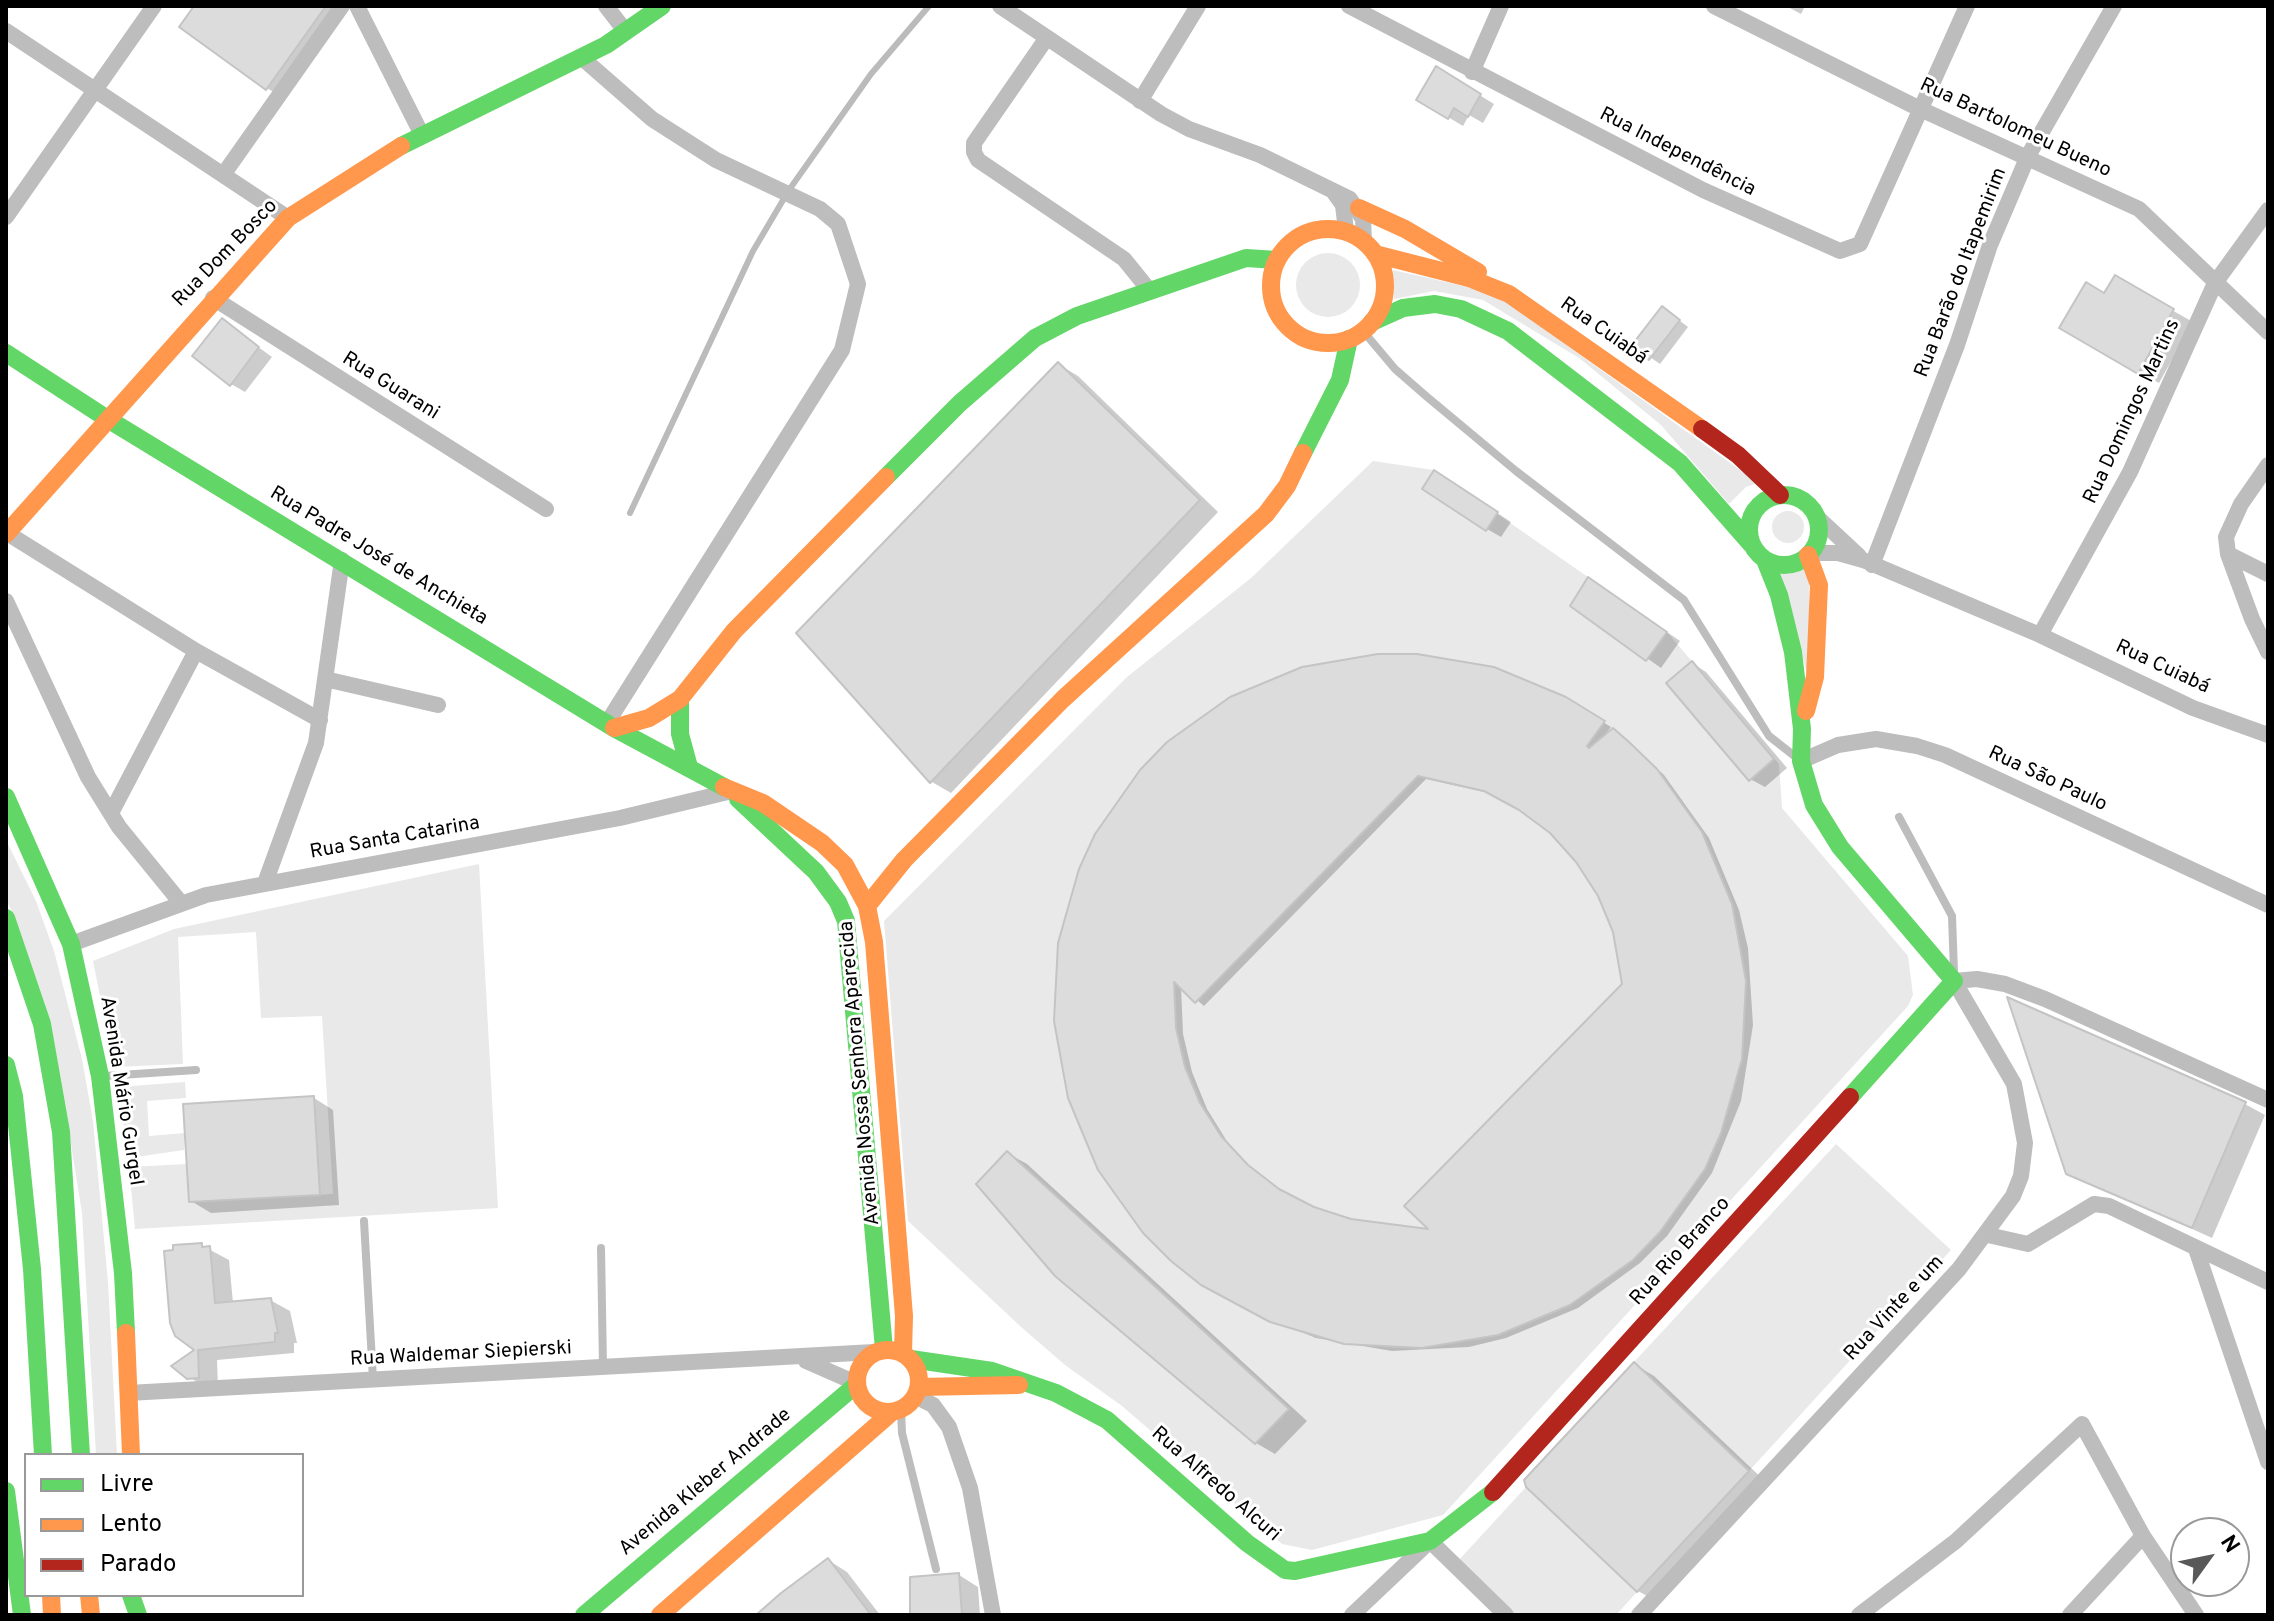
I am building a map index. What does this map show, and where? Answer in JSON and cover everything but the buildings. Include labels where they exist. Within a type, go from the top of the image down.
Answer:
[{"type":"street","points":[[6,217],[154,6]]},
{"type":"street","points":[[223,175],[342,6]]},
{"type":"street","points":[[357,6],[421,133]]},
{"type":"street","points":[[606,6],[626,32]]},
{"type":"street","name":"Rua Dom Bosco","points":[[7,534],[106,418],[288,218],[421,133],[581,57],[626,32],[662,6]]},
{"type":"street","points":[[1000,6],[1140,101],[1189,129],[1260,155],[1332,189],[1359,208],[1405,229],[1509,294]]},
{"type":"street","points":[[1140,101],[1198,6]]},
{"type":"street","name":"Rua Independência","points":[[1349,6],[1703,190],[1840,251],[1860,244],[1918,108],[1967,6]]},
{"type":"street","points":[[1472,72],[1501,6]]},
{"type":"street","name":"Rua Bartolomeu Bueno","points":[[1714,6],[1918,108],[2139,209],[2268,332]]},
{"type":"street","name":"Rua Barão do Itapemirim","points":[[1868,562],[1957,345],[1990,245],[2028,156],[2114,6]]},
{"type":"street","points":[[6,31],[288,218]]},
{"type":"street","points":[[1046,39],[974,143],[974,152],[978,160],[1124,259],[1149,290]]},
{"type":"street","points":[[581,57],[652,119],[716,160],[820,209],[838,224],[858,284],[842,350],[610,726]]},
{"type":"street","points":[[1332,189],[1343,205],[1346,231]]},
{"type":"street","points":[[867,906],[904,860],[1063,699],[1266,514],[1287,486],[1362,331],[1381,307],[1385,289],[1383,271],[1370,248],[1359,208]]},
{"type":"street","name":"Rua Domingos Martins","points":[[2040,635],[2130,472],[2215,283],[2268,210]]},
{"type":"street","points":[[1370,248],[1346,231],[1314,230],[1292,241],[1277,260],[1271,294],[1286,324],[1315,342],[1362,331],[1403,308],[1435,304],[1461,309],[1508,331],[1680,463],[1765,560],[1779,595],[1793,652],[1805,780],[1825,827],[1954,981],[1977,979],[2005,984],[2045,999],[2268,1100]]},
{"type":"street","name":"Rua Cuiabá","points":[[1370,248],[1469,278],[1509,294],[1687,417],[1738,455],[1780,495]]},
{"type":"street","points":[[610,726],[649,718],[680,699],[734,631],[996,369],[1035,338],[1077,316],[1246,258],[1277,260]]},
{"type":"street","name":"Rua Guarani","points":[[213,298],[546,509]]},
{"type":"street","name":"Rua Padre José de Anchieta","points":[[6,353],[106,418],[610,726],[732,791]]},
{"type":"street","points":[[2268,465],[2241,504],[2226,537],[2228,554],[2268,652]]},
{"type":"street","points":[[1751,544],[1749,522],[1753,512],[1769,498],[1780,495],[1801,499],[1816,516],[1819,531],[1809,554],[1788,565],[1765,560]]},
{"type":"street","name":"Rua Cuiabá","points":[[1816,516],[1868,562]]},
{"type":"street","points":[[7,534],[196,651],[320,720]]},
{"type":"street","name":"Rua Cuiabá","points":[[1809,554],[1838,553],[1868,562],[2040,635],[2193,708],[2268,735]]},
{"type":"street","points":[[1802,729],[1815,677],[1819,585],[1809,554]]},
{"type":"street","points":[[2228,554],[2268,574]]},
{"type":"street","points":[[265,883],[310,765],[320,720],[342,560]]},
{"type":"street","points":[[6,601],[88,777],[144,861],[181,903]]},
{"type":"street","points":[[111,813],[196,651]]},
{"type":"street","points":[[325,679],[438,705]]},
{"type":"street","points":[[680,699],[680,734],[689,767]]},
{"type":"street","name":"Rua São Paulo","points":[[1801,761],[1838,745],[1876,739],[1917,746],[1945,755],[2268,905]]},
{"type":"street","name":"Avenida Nossa Senhora Aparecida","points":[[732,791],[763,803],[822,843],[845,865],[867,906],[882,1037],[907,1356]]},
{"type":"street","name":"Avenida Nossa Senhora Aparecida","points":[[732,791],[816,872],[838,902],[846,921],[879,1350]]},
{"type":"street","name":"Rua Santa Catarina","points":[[71,944],[181,903],[265,883],[562,829],[732,791]]},
{"type":"street","name":"Avenida Mário Gurgel","points":[[6,797],[71,944],[100,1076],[123,1273],[131,1453]]},
{"type":"street","points":[[6,918],[42,1024],[61,1132],[81,1453]]},
{"type":"street","name":"Rua Vinte e um","points":[[1639,1615],[1988,1235],[2009,1203],[2021,1176],[2024,1130],[2014,1084],[1954,981]]},
{"type":"street","name":"Rua Rio Branco","points":[[1430,1541],[1484,1502],[1954,981]]},
{"type":"street","points":[[6,1065],[14,1096],[32,1269],[43,1453]]},
{"type":"street","points":[[1988,1235],[2028,1244],[2094,1204],[2109,1206],[2268,1282]]},
{"type":"street","points":[[2196,1249],[2268,1462]]},
{"type":"street","points":[[660,1615],[896,1411],[917,1392],[917,1368],[907,1356],[879,1350],[861,1364],[856,1384],[859,1394],[873,1408],[896,1411]]},
{"type":"street","name":"Rua Waldemar Siepierski","points":[[128,1393],[797,1358],[879,1350]]},
{"type":"street","name":"Rua Alfredo Alcuri","points":[[907,1356],[969,1365],[1029,1384],[1056,1393],[1107,1420],[1257,1552],[1285,1570],[1295,1571],[1430,1541]]},
{"type":"street","name":"Rua Waldemar Siepierski","points":[[797,1358],[856,1384]]},
{"type":"street","name":"Avenida Kleber Andrade","points":[[584,1615],[856,1384]]},
{"type":"street","name":"Rua Alfredo Alcuri","points":[[917,1392],[1029,1384]]},
{"type":"street","points":[[917,1392],[933,1405],[949,1427],[970,1488],[993,1615]]},
{"type":"street","points":[[1859,1615],[1956,1541],[2018,1480],[2082,1424],[2143,1536],[2196,1615]]},
{"type":"street","points":[[6,1491],[22,1615]]},
{"type":"street","points":[[6,1541],[9,1518]]},
{"type":"street","points":[[2070,1615],[2143,1536]]},
{"type":"street","points":[[1352,1615],[1430,1541],[1506,1615]]},
{"type":"lane","points":[[1362,331],[1395,369],[1516,471],[1684,600],[1769,736],[1801,761]]},
{"type":"lane","points":[[1899,817],[1952,916],[1954,981]]},
{"type":"lane","points":[[100,1076],[196,1070]]},
{"type":"lane","points":[[364,1221],[373,1380]]},
{"type":"lane","points":[[601,1248],[603,1368]]},
{"type":"lane","points":[[896,1411],[936,1569]]},
{"type":"shaded area","points":[[1322,253],[1334,253],[1351,262],[1358,273],[1358,297],[1351,308],[1334,317],[1322,317],[1310,312],[1301,303],[1296,291],[1296,279],[1301,267],[1310,258]]},
{"type":"shaded area","points":[[1393,270],[1494,293],[1758,483],[1746,487],[1729,504],[1661,425],[1579,358],[1483,300],[1434,291],[1394,299]]},
{"type":"shaded area","points":[[1373,461],[1434,470],[1667,632],[1779,764],[1782,808],[1908,956],[1913,995],[1908,1006],[1443,1515],[1312,1550],[1282,1544],[1122,1406],[1065,1365],[908,1221],[884,921],[1127,677],[1251,578]]},
{"type":"shaded area","points":[[1788,511],[1800,515],[1804,527],[1800,539],[1788,543],[1776,539],[1772,527],[1776,515]]},
{"type":"shaded area","points":[[1809,562],[1809,680],[1777,569],[1799,568]]},
{"type":"shaded area","points":[[6,840],[36,901],[54,951],[82,1059],[93,1121],[108,1282],[117,1453],[96,1453],[82,1213],[70,1138],[13,913],[6,900]]},
{"type":"shaded area","points":[[479,864],[498,1208],[135,1229],[129,1167],[187,1164],[190,1202],[333,1194],[322,1016],[261,1018],[256,932],[178,937],[183,1064],[114,1067],[93,961],[174,929]]},
{"type":"shaded area","points":[[185,1082],[186,1098],[147,1101],[149,1136],[185,1133],[184,1150],[129,1158],[118,1087]]},
{"type":"shaded area","points":[[1836,1144],[1951,1250],[1749,1471],[1634,1362]]},
{"type":"shaded area","points":[[1526,1487],[1637,1592],[1616,1615],[1513,1615],[1457,1562]]},
{"type":"waterway","points":[[630,513],[753,251],[789,190],[871,74],[929,6]]},
{"type":"traffic: fast","points":[[401,146],[606,45],[662,6]]},
{"type":"traffic: fast","points":[[886,477],[960,403],[1035,338],[1077,316],[1246,258],[1277,260]]},
{"type":"traffic: fast","points":[[1372,322],[1403,308],[1435,304],[1461,309],[1508,331],[1680,463],[1751,544]]},
{"type":"traffic: fast","points":[[1303,453],[1340,380],[1349,339]]},
{"type":"traffic: fast","points":[[6,353],[106,418],[614,728],[724,787]]},
{"type":"traffic: fast","points":[[1784,495],[1809,505],[1819,530],[1809,555],[1784,565],[1759,555],[1749,530],[1759,505],[1784,495]]},
{"type":"traffic: fast","points":[[1765,560],[1779,595],[1793,652],[1802,729],[1801,761],[1814,805],[1840,847],[1954,981],[1850,1097]]},
{"type":"traffic: fast","points":[[680,699],[680,734],[689,767]]},
{"type":"traffic: fast","points":[[6,797],[71,944],[100,1076],[123,1273],[126,1333]]},
{"type":"traffic: fast","points":[[738,799],[816,872],[838,902],[846,921],[884,1349]]},
{"type":"traffic: fast","points":[[6,918],[42,1024],[61,1132],[81,1453]]},
{"type":"traffic: fast","points":[[6,1065],[14,1096],[32,1269],[43,1453]]},
{"type":"traffic: fast","points":[[911,1359],[992,1371],[1056,1393],[1107,1420],[1247,1543],[1285,1570],[1295,1571],[1430,1541],[1493,1492]]},
{"type":"traffic: fast","points":[[584,1615],[856,1385]]},
{"type":"traffic: fast","points":[[6,1491],[22,1615]]},
{"type":"traffic: fast","points":[[132,1597],[138,1615]]},
{"type":"traffic: slow","points":[[6,534],[288,218],[401,146]]},
{"type":"traffic: slow","points":[[1359,208],[1405,229],[1478,272]]},
{"type":"traffic: slow","points":[[1328,229],[1350,233],[1368,246],[1381,264],[1385,286],[1381,308],[1368,326],[1350,339],[1328,343],[1306,339],[1288,326],[1275,308],[1271,286],[1275,264],[1288,246],[1306,233],[1328,229]]},
{"type":"traffic: slow","points":[[1375,254],[1469,278],[1509,294],[1702,429]]},
{"type":"traffic: slow","points":[[867,906],[904,860],[1063,699],[1266,514],[1287,486],[1303,453]]},
{"type":"traffic: slow","points":[[614,728],[649,718],[680,699],[734,631],[886,477]]},
{"type":"traffic: slow","points":[[1806,711],[1815,677],[1819,585],[1808,555]]},
{"type":"traffic: slow","points":[[724,787],[763,803],[822,843],[845,865],[867,906],[874,942],[904,1316],[903,1353]]},
{"type":"traffic: slow","points":[[126,1333],[131,1453]]},
{"type":"traffic: slow","points":[[882,1350],[894,1350],[910,1359],[917,1369],[919,1381],[917,1393],[910,1403],[894,1412],[882,1412],[862,1398],[857,1387],[857,1375],[871,1355],[882,1350]]},
{"type":"traffic: slow","points":[[919,1387],[1019,1385]]},
{"type":"traffic: slow","points":[[660,1615],[892,1412]]},
{"type":"traffic: slow","points":[[51,1597],[52,1615]]},
{"type":"traffic: slow","points":[[89,1597],[91,1615]]},
{"type":"traffic: jam","points":[[1702,429],[1738,455],[1780,495]]},
{"type":"traffic: jam","points":[[1493,1492],[1850,1097]]}]
